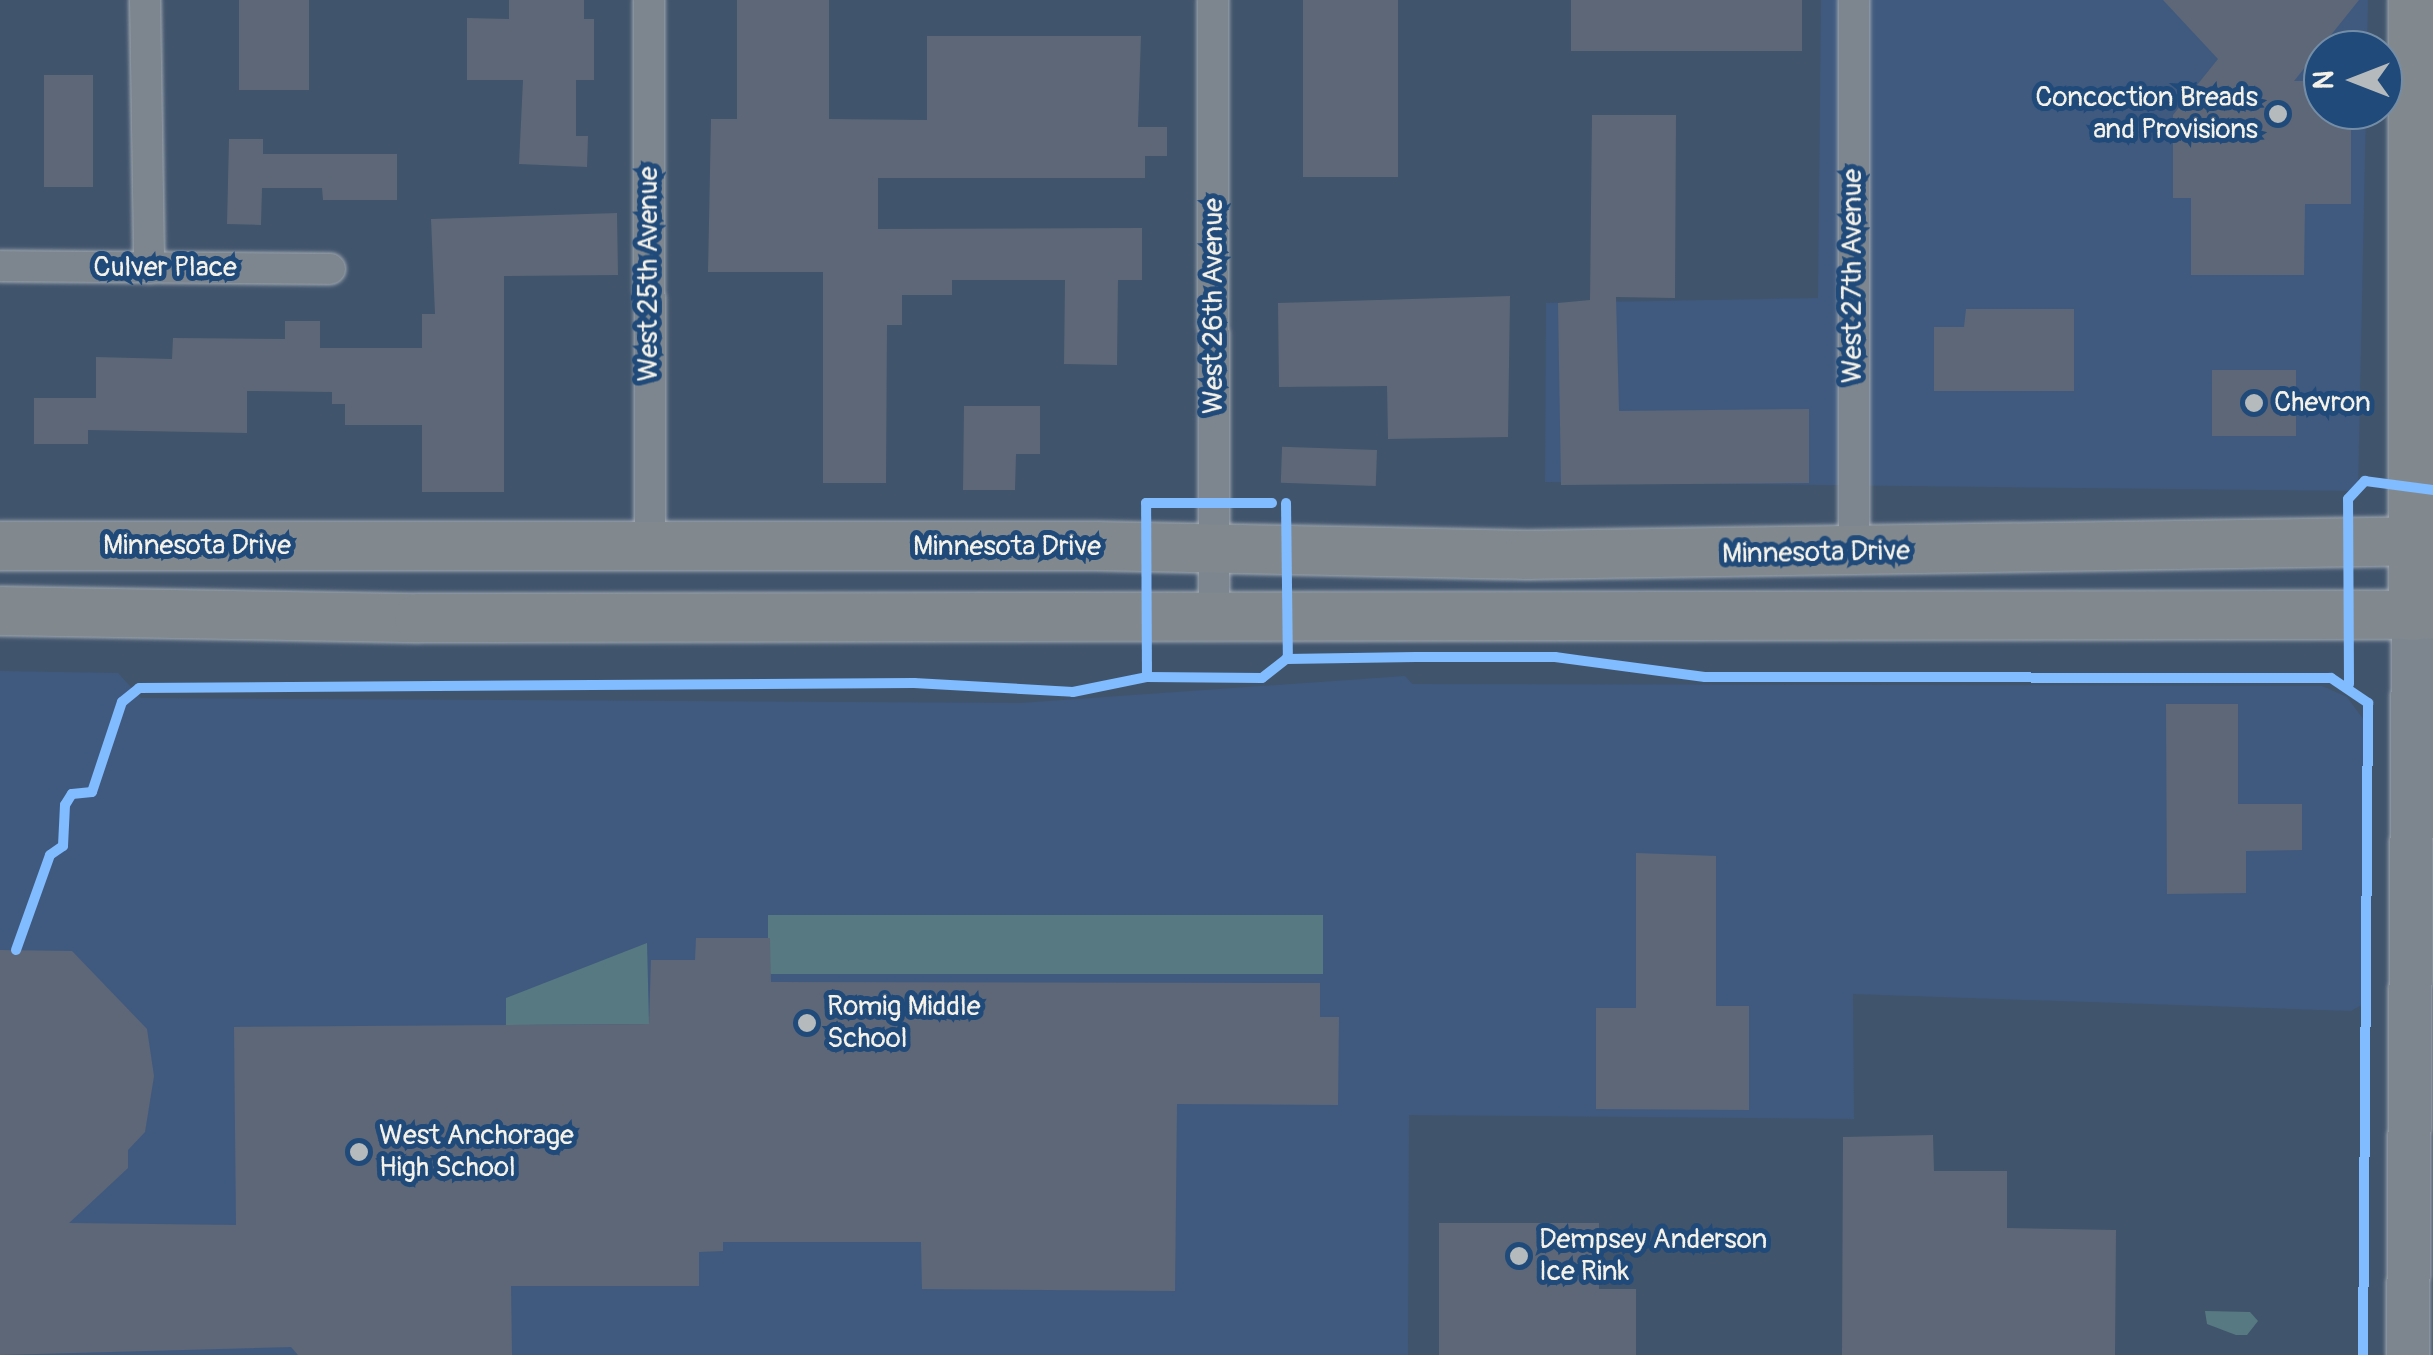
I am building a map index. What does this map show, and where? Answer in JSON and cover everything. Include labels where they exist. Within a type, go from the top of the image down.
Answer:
[{"type":"main road","points":[[2408,1355],[2423,616],[2413,0]]},
{"type":"main road","name":"Minnesota Drive","points":[[0,546],[1854,553],[2422,541]]},
{"type":"main road","name":"Minnesota Drive","points":[[0,611],[418,618],[1214,612],[2423,616]]},
{"type":"street","points":[[145,0],[148,268]]},
{"type":"street","name":"West 25th Avenue","points":[[649,0],[650,547]]},
{"type":"street","name":"West 26th Avenue","points":[[1213,0],[1214,612]]},
{"type":"street","name":"West 27th Avenue","points":[[1854,0],[1854,553]]},
{"type":"street","name":"Culver Place","points":[[0,266],[330,269]]},
{"type":"shaded area","points":[[1821,0],[2368,0],[2367,30],[2303,30],[2303,130],[2366,130],[2358,491],[1545,482],[1546,303],[1818,298]]},
{"type":"shaded area","name":"Romig Middle School","points":[[0,671],[118,673],[141,698],[1020,703],[1405,676],[1412,684],[2322,686],[2347,697],[2366,723],[2370,1000],[2351,1011],[1853,994],[1854,1119],[1409,1115],[1408,1355],[0,1355]]},
{"type":"green space","points":[[768,915],[1323,915],[1323,974],[768,974]]},
{"type":"green space","points":[[647,943],[649,1024],[506,1025],[506,998]]},
{"type":"green space","points":[[2205,1311],[2250,1312],[2258,1321],[2247,1335],[2236,1335],[2207,1324]]},
{"type":"building","points":[[239,0],[309,0],[309,90],[239,90]]},
{"type":"building","points":[[509,0],[584,0],[584,19],[594,19],[594,80],[576,80],[576,136],[588,136],[587,167],[519,164],[523,80],[467,80],[467,18],[509,19]]},
{"type":"building","points":[[737,0],[829,0],[829,119],[927,120],[927,36],[1141,36],[1138,127],[1167,127],[1167,156],[1145,156],[1145,178],[878,178],[878,229],[1142,228],[1142,280],[1118,280],[1117,365],[1064,364],[1065,280],[952,280],[952,295],[902,295],[902,325],[887,325],[886,483],[823,483],[823,272],[708,272],[711,119],[737,119]]},
{"type":"building","points":[[1303,0],[1398,0],[1398,177],[1303,177]]},
{"type":"building","points":[[1571,0],[1802,0],[1802,51],[1571,51]]},
{"type":"building","points":[[2163,0],[2359,0],[2335,30],[2303,30],[2303,70],[2294,81],[2303,81],[2303,130],[2351,130],[2351,204],[2305,204],[2304,275],[2191,275],[2191,198],[2173,198],[2173,115],[2218,59]]},
{"type":"building","points":[[44,75],[93,75],[93,187],[44,187]]},
{"type":"building","points":[[1592,115],[1676,115],[1675,298],[1616,297],[1619,411],[1809,409],[1809,483],[1561,485],[1558,303],[1590,300]]},
{"type":"building","points":[[229,139],[263,139],[263,154],[397,154],[397,200],[323,200],[322,188],[262,188],[261,225],[227,224]]},
{"type":"building","points":[[617,213],[618,275],[504,276],[504,492],[422,492],[422,425],[345,425],[345,404],[332,404],[332,392],[247,391],[247,433],[88,430],[88,444],[34,444],[34,398],[96,398],[96,357],[172,359],[173,338],[285,339],[285,321],[320,321],[320,348],[422,348],[422,314],[435,314],[431,219]]},
{"type":"building","points":[[1510,296],[1508,437],[1388,439],[1387,386],[1279,387],[1278,303]]},
{"type":"building","points":[[1966,309],[2074,309],[2074,391],[1934,391],[1934,327],[1964,327]]},
{"type":"building","name":"Chevron","points":[[2212,370],[2296,370],[2296,436],[2212,436]]},
{"type":"building","points":[[964,406],[1040,406],[1040,454],[1016,454],[1015,490],[963,490]]},
{"type":"building","points":[[1282,447],[1377,450],[1376,486],[1281,483]]},
{"type":"building","points":[[2166,704],[2238,704],[2238,804],[2302,804],[2302,850],[2246,851],[2246,893],[2167,894]]},
{"type":"building","points":[[1636,853],[1716,856],[1716,1006],[1749,1006],[1749,1110],[1596,1109],[1596,1008],[1636,1008]]},
{"type":"building","name":"Romig Middle School","points":[[696,938],[770,938],[771,982],[1320,983],[1320,1017],[1339,1017],[1338,1105],[1177,1104],[1175,1291],[922,1289],[921,1242],[723,1242],[723,1251],[699,1252],[699,1286],[511,1286],[512,1355],[298,1355],[291,1347],[0,1355],[0,950],[72,951],[147,1029],[154,1076],[145,1132],[128,1150],[128,1168],[69,1223],[236,1225],[234,1027],[649,1024],[651,960],[695,960]]},
{"type":"building","points":[[1933,1135],[1934,1171],[2007,1171],[2007,1228],[2116,1230],[2115,1355],[1842,1355],[1843,1137]]},
{"type":"building","name":"Dempsey Anderson Ice Rink","points":[[1439,1223],[1599,1223],[1599,1289],[1636,1289],[1636,1355],[1439,1355]]},
{"type":"cycle path","points":[[2349,684],[2348,499],[2365,481],[2433,490]]},
{"type":"cycle path","points":[[1147,677],[1146,503],[1272,503]]},
{"type":"cycle path","points":[[1286,503],[1288,659]]},
{"type":"cycle path","points":[[16,950],[50,855],[63,846],[65,805],[72,794],[92,792],[122,702],[139,688],[914,683],[1073,692],[1147,677],[1262,678],[1286,659],[1416,657],[1555,657],[1705,677],[2331,678],[2368,703],[2363,1355]]},
{"type":"place","name":"Concoction Breads and Provisions","points":[[2278,114]]},
{"type":"place","name":"Chevron","points":[[2254,403]]},
{"type":"place","name":"Romig Middle School","points":[[807,1023]]},
{"type":"place","name":"West Anchorage High School","points":[[359,1152]]},
{"type":"place","name":"Dempsey Anderson Ice Rink","points":[[1519,1256]]}]
